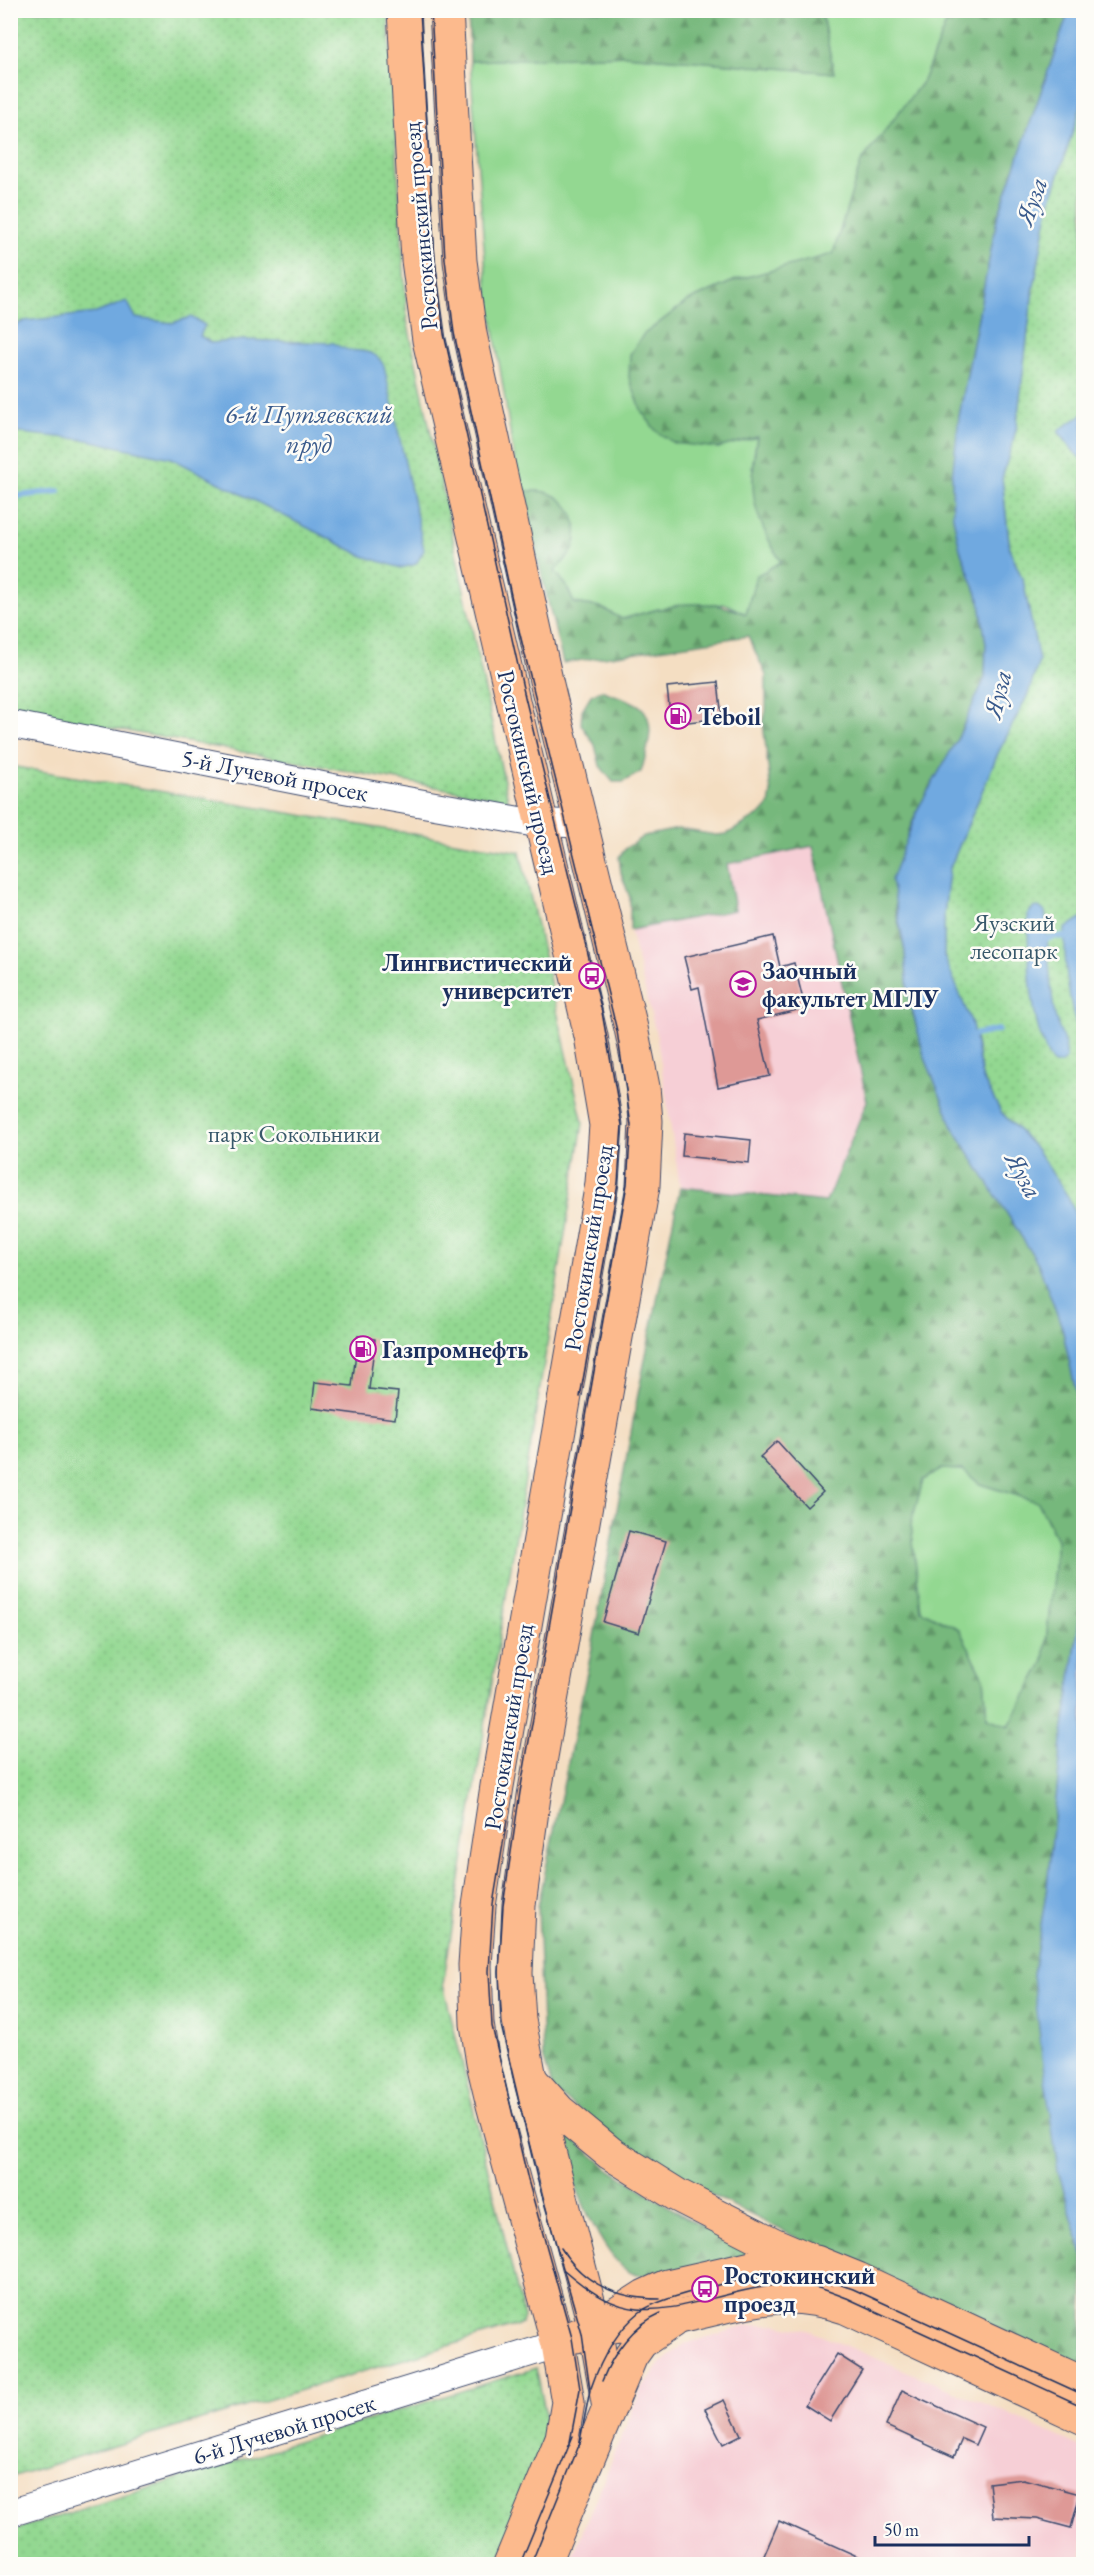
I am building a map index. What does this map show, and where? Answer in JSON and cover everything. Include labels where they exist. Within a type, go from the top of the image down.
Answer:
[{"type":"main road","name":"Ростокинский проезд","points":[[405,10],[418,260],[429,340],[591,1036],[606,1125],[606,1151],[497,1786],[479,1906],[477,2024],[493,2105],[558,2344],[568,2402],[562,2438],[510,2565]]},
{"type":"main road","name":"Ростокинский проезд","points":[[446,10],[460,261],[470,334],[547,685],[643,1087],[646,1121],[643,1186],[538,1772],[519,1905],[516,1973],[519,2020],[530,2078],[596,2328],[609,2408]]},
{"type":"main road","points":[[530,2078],[559,2111],[610,2153],[677,2195],[773,2244],[858,2279],[1083,2384]]},
{"type":"main road","points":[[558,2344],[596,2328],[626,2307],[667,2286],[774,2262],[816,2262]]},
{"type":"main road","points":[[596,2328],[678,2317],[757,2298],[801,2296],[845,2307],[1083,2418]]},
{"type":"main road","points":[[544,2565],[631,2356],[641,2342],[678,2317]]},
{"type":"street","name":"5-й Лучевой просек","points":[[10,724],[330,787],[541,823],[580,824]]},
{"type":"street","name":"6-й Лучевой просек","points":[[10,2513],[558,2344]]},
{"type":"shaded area","name":"Заочный факультет МГЛУ","points":[[813,846],[867,1101],[826,1202],[680,1187],[657,1038],[630,930],[735,910],[727,864]]},
{"type":"shaded area","points":[[777,2324],[808,2330],[1007,2413],[1083,2448],[1083,2564],[569,2564],[640,2392],[659,2365],[684,2344],[746,2326]]},
{"type":"green space","points":[[10,11],[388,11],[407,320],[508,800],[11,710]]},
{"type":"green space","points":[[468,11],[821,11],[834,73],[626,55],[470,61]]},
{"type":"green space","points":[[821,11],[951,11],[923,81],[861,162],[833,254],[736,280],[688,301],[643,335],[718,448],[757,437],[752,467],[766,535],[781,562],[756,576],[746,614],[726,604],[658,609],[622,619],[600,607],[574,603],[566,585],[554,571],[570,554],[576,540],[544,492],[521,491],[516,469],[487,286],[470,61],[626,55],[834,73]]},
{"type":"green space","points":[[951,11],[1069,11],[997,219],[959,417],[960,549],[980,602],[986,644],[985,678],[957,740],[919,807],[909,830],[895,908],[905,951],[908,993],[924,1055],[953,1127],[1038,1263],[1062,1327],[1083,1424],[1083,1594],[1062,1742],[1047,1887],[1033,1975],[1058,2170],[1083,2255],[1083,2368],[841,2260],[648,2163],[553,2090],[543,2056],[538,1906],[591,1653],[637,1399],[680,1187],[826,1202],[867,1101],[813,846],[727,864],[735,910],[630,930],[630,898],[621,873],[619,857],[626,848],[644,836],[678,829],[716,835],[727,834],[761,814],[769,805],[771,793],[763,722],[766,711],[766,675],[748,636],[563,663],[521,491],[542,491],[554,496],[569,508],[573,516],[576,525],[575,543],[571,553],[555,571],[566,585],[574,603],[600,607],[622,619],[653,610],[699,604],[730,608],[746,614],[756,576],[781,562],[764,530],[755,502],[753,473],[757,437],[718,448],[674,443],[656,431],[642,412],[629,378],[630,354],[643,335],[688,301],[736,280],[833,254],[861,162],[923,81]],"holes":[[[942,1469],[963,1470],[980,1484],[1038,1502],[1057,1540],[1044,1661],[1009,1726],[987,1718],[984,1678],[959,1629],[921,1610],[911,1524],[923,1480]]]},
{"type":"green space","name":"Яузский лесопарк","points":[[1083,100],[1083,1231],[1067,1195],[1036,1149],[1001,1112],[982,1077],[976,1041],[944,956],[944,915],[949,870],[998,753],[1028,694],[1030,619],[1023,580],[1010,551],[1002,478],[1016,430],[1032,297],[1049,205]]},
{"type":"green space","points":[[601,690],[637,704],[646,713],[649,721],[648,747],[641,772],[623,782],[613,782],[600,766],[595,745],[581,724],[582,710],[591,695]]},
{"type":"green space","name":"парк Сокольники","points":[[10,766],[520,852],[583,1123],[443,1984],[524,2318],[521,2324],[11,2477]]},
{"type":"green space","points":[[942,1469],[963,1470],[980,1484],[1038,1502],[1057,1540],[1044,1661],[1009,1726],[987,1718],[984,1678],[959,1629],[920,1610],[911,1524],[923,1480]]},
{"type":"green space","points":[[558,2126],[610,2170],[692,2221],[756,2253],[659,2275],[634,2274],[621,2266],[609,2251],[585,2208],[567,2162]]},
{"type":"green space","points":[[536,2368],[551,2439],[497,2564],[11,2564],[11,2531]]},
{"type":"water","name":"Яуза","points":[[1069,11],[1083,11],[1083,100],[1049,205],[1032,297],[1016,430],[1002,478],[1010,551],[1023,580],[1039,661],[1028,694],[998,753],[949,870],[944,915],[944,956],[972,1024],[982,1077],[1001,1112],[1036,1149],[1067,1195],[1083,1231],[1083,1424],[1062,1327],[1038,1263],[953,1127],[924,1055],[908,993],[905,951],[891,880],[919,807],[957,740],[985,678],[986,644],[980,602],[960,549],[953,517],[952,478],[959,417],[997,219]]},
{"type":"water","name":"6-й Путяевский пруд","points":[[127,301],[136,318],[172,323],[191,317],[205,325],[200,336],[211,343],[244,340],[334,343],[347,350],[374,354],[384,366],[424,550],[416,564],[401,568],[363,556],[171,458],[88,440],[11,432],[11,328],[24,321],[96,313]]},
{"type":"water","points":[[1083,414],[1083,460],[1058,431]]},
{"type":"water","points":[[1039,907],[1045,912],[1054,1010],[1066,1053],[1066,1059],[1060,1064],[1053,1064],[1045,1048],[1039,1031],[1032,991],[1028,914],[1033,908]]},
{"type":"water","points":[[1083,917],[1084,1046],[1071,1003],[1065,944],[1065,929]]},
{"type":"water","points":[[1083,1594],[1084,2255],[1058,2170],[1033,1975],[1047,1887],[1062,1742]]},
{"type":"building","points":[[718,682],[722,718],[671,724],[667,687]]},
{"type":"building","points":[[773,936],[780,967],[794,963],[805,1008],[757,1020],[770,1076],[718,1087],[699,987],[692,989],[684,957]]},
{"type":"building","points":[[684,1133],[751,1140],[749,1163],[682,1156]]},
{"type":"building","points":[[358,1336],[375,1339],[369,1389],[398,1392],[395,1419],[312,1408],[315,1382],[352,1386]]},
{"type":"building","points":[[777,1441],[823,1492],[807,1507],[760,1457]]},
{"type":"building","points":[[629,1531],[666,1541],[639,1633],[603,1622]]},
{"type":"building","points":[[837,2354],[862,2370],[830,2421],[805,2405]]},
{"type":"building","points":[[902,2390],[983,2427],[975,2445],[962,2439],[954,2457],[886,2426]]},
{"type":"building","points":[[724,2400],[741,2435],[723,2444],[705,2409]]},
{"type":"building","points":[[1023,2479],[1080,2494],[1071,2528],[1037,2519],[993,2517],[989,2483]]},
{"type":"building","points":[[779,2521],[877,2565],[760,2565]]},
{"type":"waterway","points":[[10,497],[59,491]]},
{"type":"waterway","points":[[1041,942],[1050,937],[1084,940]]},
{"type":"waterway","points":[[969,1036],[998,1030]]},
{"type":"tram line","points":[[420,10],[435,260],[444,334],[525,697],[602,1012],[622,1125],[618,1183],[580,1397]]},
{"type":"tram line","points":[[431,10],[445,259],[454,333],[516,618],[617,1031],[631,1125],[627,1184],[520,1792],[503,1906],[499,1972],[501,2025],[537,2178],[582,2334],[590,2390],[579,2446]]},
{"type":"tram line","points":[[507,1820],[493,1904],[489,1971],[492,2026],[528,2180],[572,2338],[580,2389],[570,2442]]},
{"type":"tram line","points":[[561,2248],[580,2271],[603,2287],[630,2296],[660,2299]]},
{"type":"tram line","points":[[564,2270],[587,2288],[608,2300],[628,2307],[647,2310],[688,2304],[771,2285],[799,2284],[814,2287],[849,2299],[1084,2407]]},
{"type":"tram line","points":[[591,2388],[599,2367],[616,2337],[631,2320],[652,2305],[713,2286],[777,2274],[799,2273],[853,2289],[1084,2395]]},
{"type":"tram line","points":[[602,2381],[625,2341],[633,2332],[661,2313]]},
{"type":"tram line","points":[[520,2564],[573,2436]]},
{"type":"tram line","points":[[531,2564],[582,2438]]},
{"type":"place","name":"Teboil","points":[[678,716]]},
{"type":"place","name":"Лингвистический университет","points":[[592,976]]},
{"type":"place","name":"Заочный факультет МГЛУ","points":[[743,984]]},
{"type":"place","name":"Газпромнефть","points":[[363,1349]]},
{"type":"place","name":"Ростокинский проезд","points":[[705,2289]]}]
